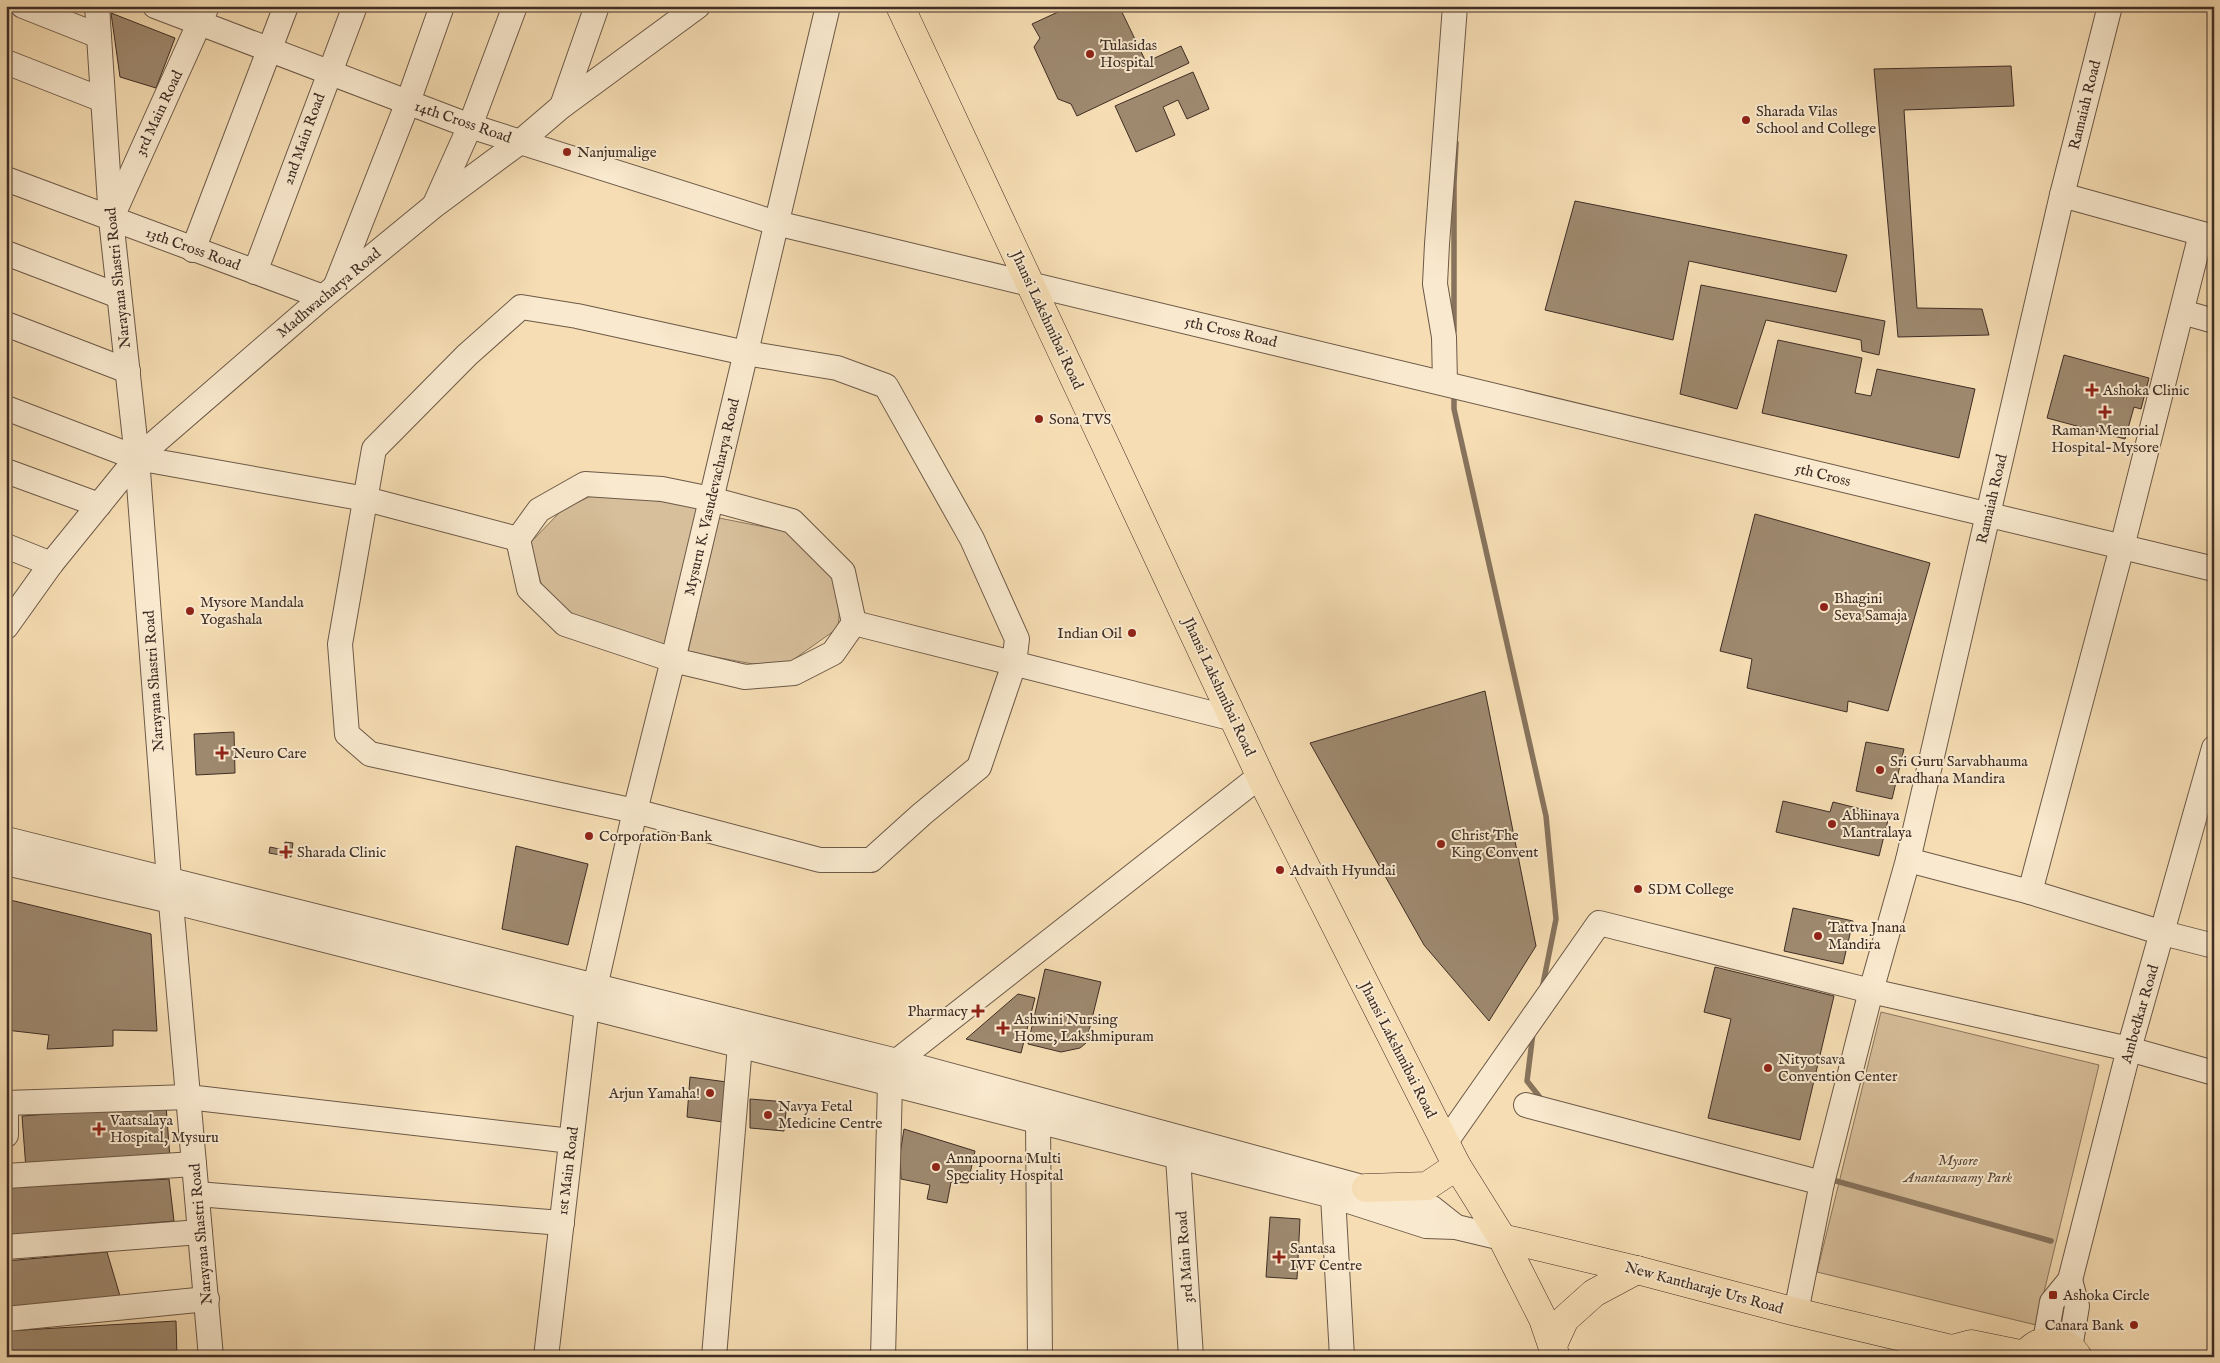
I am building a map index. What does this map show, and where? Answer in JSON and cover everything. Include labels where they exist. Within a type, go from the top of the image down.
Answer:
[{"type":"main road","name":"Jhansi Lakshmibai Road","points":[[900,6],[1260,776],[1451,1155],[1502,1238],[1543,1319],[1555,1351]]},
{"type":"main road","points":[[1366,1188],[1427,1186],[1451,1155]]},
{"type":"main road","name":"New Kantharaje Urs Road","points":[[1502,1238],[1637,1270],[1957,1353],[1971,1344],[2031,1351]]},
{"type":"main road","points":[[1555,1351],[1565,1319],[1594,1293],[1637,1270]]},
{"type":"main road","points":[[2031,1351],[2058,1341],[2074,1352]]},
{"type":"street","points":[[23,6],[99,36]]},
{"type":"street","name":"Narayana Shastri Road","points":[[97,6],[110,219],[137,458],[170,890],[211,1357]]},
{"type":"street","name":"14th Cross Road","points":[[155,6],[203,15],[268,50],[470,126],[520,142],[776,223],[1030,284]]},
{"type":"street","points":[[193,250],[286,6]]},
{"type":"street","name":"2nd Main Road","points":[[255,272],[355,6]]},
{"type":"street","points":[[329,292],[408,102],[442,6]]},
{"type":"street","points":[[435,205],[470,126],[515,6]]},
{"type":"street","points":[[562,106],[597,6]]},
{"type":"street","name":"Madhwacharya Road","points":[[8,621],[51,564],[137,458],[329,292],[435,205],[520,142],[562,106],[698,6]]},
{"type":"street","name":"Mysuru K. Vasudevacharya Road","points":[[591,996],[635,811],[674,660],[828,6]]},
{"type":"street","points":[[1438,381],[1444,337],[1435,284],[1455,6]]},
{"type":"street","name":"Ramaiah Road","points":[[1796,1312],[1820,1192],[1871,991],[1908,860],[2062,195],[2110,6]]},
{"type":"street","name":"3rd Main Road","points":[[110,219],[203,15]]},
{"type":"street","points":[[6,62],[103,100]]},
{"type":"street","name":"13th Cross Road","points":[[6,179],[255,272],[329,292]]},
{"type":"street","points":[[2030,892],[2122,547],[2182,312],[2207,236],[2062,195]]},
{"type":"street","points":[[6,254],[119,296]]},
{"type":"street","name":"5th Cross Road","points":[[1030,284],[1438,381]]},
{"type":"street","points":[[521,307],[577,316],[746,353],[837,368],[886,386],[972,539],[1017,639],[1014,664],[979,767],[922,814],[871,860],[820,860],[635,811],[370,754],[347,734],[340,644],[374,449],[467,355],[521,307]]},
{"type":"street","points":[[2182,312],[2214,321]]},
{"type":"street","points":[[6,324],[128,371]]},
{"type":"street","name":"5th Cross","points":[[1438,381],[2214,569]]},
{"type":"street","points":[[6,408],[137,458],[366,499],[518,540]]},
{"type":"street","points":[[6,471],[99,505]]},
{"type":"street","points":[[585,484],[662,489],[712,499],[792,521],[843,572],[854,623],[833,654],[794,673],[745,677],[674,660],[564,624],[529,589],[518,540],[539,510],[585,484]]},
{"type":"street","points":[[6,546],[51,564]]},
{"type":"street","points":[[854,623],[1234,719]]},
{"type":"street","name":"Ambedkar Road","points":[[2031,1351],[2052,1302],[2070,1280],[2129,1049],[2163,933],[2205,815],[2214,748]]},
{"type":"street","points":[[883,1357],[890,1084],[897,1061],[1260,776]]},
{"type":"street","points":[[6,839],[170,890],[591,996],[897,1061],[1366,1188],[1432,1208],[1456,1227]]},
{"type":"street","points":[[1908,860],[2030,892],[2163,933],[2214,946]]},
{"type":"street","points":[[6,863],[170,890]]},
{"type":"street","points":[[1451,1155],[1600,923],[1871,991],[2129,1049],[2214,1072]]},
{"type":"street","points":[[591,996],[740,1045],[1333,1196],[1426,1226],[1456,1227]]},
{"type":"street","name":"1st Main Road","points":[[546,1357],[571,1141],[591,996]]},
{"type":"street","points":[[714,1357],[740,1045]]},
{"type":"street","points":[[6,1136],[6,1104],[188,1097],[571,1141]]},
{"type":"street","points":[[1526,1105],[1820,1192]]},
{"type":"street","points":[[1038,1121],[1040,1357]]},
{"type":"street","name":"3rd Main Road","points":[[1178,1157],[1191,1357]]},
{"type":"street","points":[[6,1176],[194,1164]]},
{"type":"street","points":[[197,1194],[562,1223]]},
{"type":"street","points":[[1333,1196],[1342,1357]]},
{"type":"street","name":"New Kantharaje Urs Road","points":[[1456,1227],[1502,1238]]},
{"type":"street","points":[[6,1247],[200,1232]]},
{"type":"street","name":"Ambedkar Road","points":[[2070,1280],[2076,1306],[2074,1352]]},
{"type":"street","points":[[6,1319],[207,1299]]},
{"type":"green space","points":[[599,492],[699,507],[666,648],[572,615],[542,587],[530,543],[562,510]]},
{"type":"green space","points":[[719,518],[785,531],[813,555],[842,586],[838,628],[790,662],[764,666],[688,652]]},
{"type":"green space","name":"Mysore Anantaswamy Park","points":[[1881,1012],[2099,1065],[2036,1325],[1817,1272]]},
{"type":"building","name":"Tulasidas Hospital","points":[[1071,6],[1119,6],[1146,62],[1181,46],[1189,63],[1077,116],[1071,104],[1058,99],[1034,47],[1040,38],[1032,24]]},
{"type":"building","points":[[111,13],[175,38],[156,88],[120,77]]},
{"type":"building","points":[[2011,66],[2014,106],[1904,110],[1917,308],[1982,309],[1989,335],[1898,337],[1874,69]]},
{"type":"building","name":"Tulasidas Hospital","points":[[1193,72],[1209,109],[1187,119],[1178,100],[1163,107],[1175,135],[1136,152],[1115,106]]},
{"type":"building","points":[[1575,201],[1847,255],[1836,292],[1689,261],[1673,340],[1545,310]]},
{"type":"building","points":[[1701,285],[1885,321],[1879,355],[1862,351],[1861,340],[1766,320],[1737,409],[1680,394]]},
{"type":"building","points":[[1778,340],[1862,358],[1855,393],[1871,396],[1877,369],[1975,389],[1959,458],[1762,413]]},
{"type":"building","points":[[2064,355],[2149,378],[2141,409],[2134,407],[2125,439],[2047,418]]},
{"type":"building","name":"Bhagini Seva Samaja","points":[[1755,514],[1930,563],[1888,711],[1848,701],[1847,712],[1747,688],[1752,659],[1720,651]]},
{"type":"building","name":"Christ The King Convent","points":[[1485,691],[1536,946],[1489,1021],[1424,945],[1310,743]]},
{"type":"building","points":[[234,732],[235,773],[196,775],[194,734]]},
{"type":"building","name":"Sri Guru Sarvabhauma Aradhana Mandira","points":[[1866,742],[1904,749],[1892,799],[1856,791]]},
{"type":"building","name":"Abhinava Mantralaya","points":[[1783,801],[1830,812],[1833,802],[1889,816],[1879,856],[1776,832]]},
{"type":"building","points":[[285,842],[293,843],[291,857],[269,853],[270,847],[284,850]]},
{"type":"building","points":[[516,846],[588,864],[568,945],[502,929]]},
{"type":"building","points":[[6,899],[151,934],[157,1031],[113,1030],[113,1046],[47,1049],[49,1035],[6,1030]]},
{"type":"building","name":"Tattva Jnana Mandira","points":[[1793,908],[1853,921],[1843,964],[1784,951]]},
{"type":"building","name":"Nityotsava Convention Center","points":[[1715,967],[1834,996],[1800,1140],[1708,1118],[1731,1019],[1704,1012]]},
{"type":"building","points":[[1045,969],[1101,982],[1086,1043],[1080,1048],[1061,1052],[1028,1044]]},
{"type":"building","name":"Ashwini Nursing Home, Lakshmipuram","points":[[1018,994],[1035,998],[1021,1053],[966,1039]]},
{"type":"building","points":[[690,1077],[734,1083],[730,1123],[687,1117]]},
{"type":"building","name":"Navya Fetal Medicine Centre","points":[[750,1099],[787,1102],[784,1131],[750,1128]]},
{"type":"building","points":[[166,1105],[170,1159],[26,1169],[22,1116]]},
{"type":"building","name":"Annapoorna Multi Speciality Hospital","points":[[904,1129],[975,1151],[968,1183],[951,1182],[947,1203],[927,1199],[930,1185],[901,1179],[900,1154]]},
{"type":"building","points":[[169,1179],[174,1221],[6,1236],[6,1188]]},
{"type":"building","points":[[1270,1217],[1300,1219],[1297,1279],[1266,1277]]},
{"type":"building","points":[[107,1252],[120,1296],[6,1308],[6,1261]]},
{"type":"building","points":[[176,1321],[177,1357],[6,1357],[6,1331]]},
{"type":"waterway","points":[[1454,331],[1454,183],[1456,143]]},
{"type":"waterway","points":[[1454,391],[1454,409],[1546,816],[1556,919],[1542,989]]},
{"type":"waterway","points":[[1533,1033],[1527,1081],[1542,1100],[1545,1101]]},
{"type":"waterway","points":[[1829,1179],[2051,1241]]},
{"type":"place","name":"Tulasidas Hospital","points":[[1090,54]]},
{"type":"place","name":"Sharada Vilas School and College","points":[[1746,120]]},
{"type":"place","name":"Nanjumalige","points":[[567,152]]},
{"type":"place","name":"Ashoka Clinic","points":[[2092,390]]},
{"type":"place","name":"Raman Memorial Hospital-Mysore","points":[[2105,412]]},
{"type":"place","name":"Sona TVS","points":[[1039,419]]},
{"type":"place","name":"Bhagini Seva Samaja","points":[[1824,607]]},
{"type":"place","name":"Mysore Mandala Yogashala","points":[[190,611]]},
{"type":"place","name":"Indian Oil","points":[[1132,633]]},
{"type":"place","name":"Neuro Care","points":[[222,753]]},
{"type":"place","name":"Sri Guru Sarvabhauma Aradhana Mandira","points":[[1880,770]]},
{"type":"place","name":"Abhinava Mantralaya","points":[[1832,824]]},
{"type":"place","name":"Corporation Bank","points":[[589,836]]},
{"type":"place","name":"Christ The King Convent","points":[[1441,844]]},
{"type":"place","name":"Sharada Clinic","points":[[286,852]]},
{"type":"place","name":"Advaith Hyundai","points":[[1280,870]]},
{"type":"place","name":"SDM College","points":[[1638,889]]},
{"type":"place","name":"Tattva Jnana Mandira","points":[[1818,936]]},
{"type":"place","name":"Pharmacy","points":[[978,1011]]},
{"type":"place","name":"Ashwini Nursing Home, Lakshmipuram","points":[[1003,1028]]},
{"type":"place","name":"Nityotsava Convention Center","points":[[1768,1068]]},
{"type":"place","name":"Arjun Yamaha!","points":[[710,1093]]},
{"type":"place","name":"Navya Fetal Medicine Centre","points":[[768,1115]]},
{"type":"place","name":"Vaatsalaya Hospital, Mysuru","points":[[99,1129]]},
{"type":"place","name":"Annapoorna Multi Speciality Hospital","points":[[936,1167]]},
{"type":"place","name":"Santasa IVF Centre","points":[[1279,1257]]},
{"type":"place","name":"Ashoka Circle","points":[[2053,1295]]},
{"type":"place","name":"Canara Bank","points":[[2134,1325]]}]
